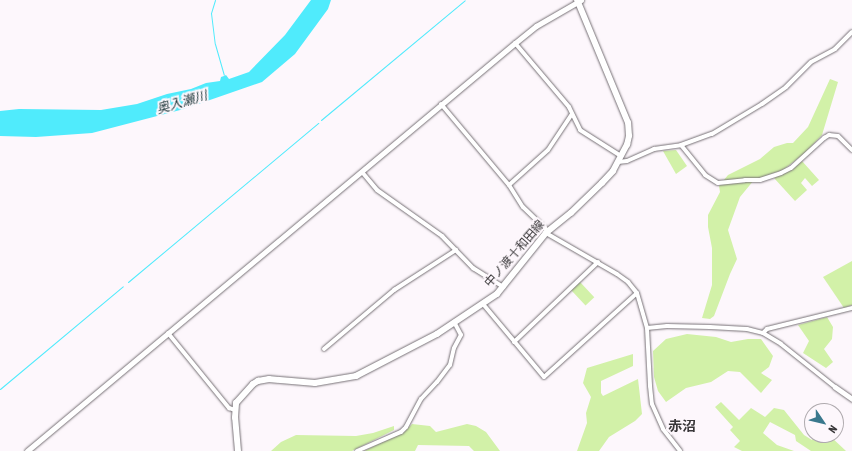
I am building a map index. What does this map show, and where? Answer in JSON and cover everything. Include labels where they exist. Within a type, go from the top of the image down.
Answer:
[{"type":"main road","name":"中ノ渡十和田線","points":[[234,410],[237,401],[258,381],[269,379],[315,384],[356,376],[390,359],[454,322],[483,304],[503,287],[547,232],[571,213],[602,183],[621,156],[629,136],[628,123],[578,0]]},
{"type":"main road","points":[[234,410],[238,451]]},
{"type":"street","points":[[28,451],[515,43],[536,26],[578,0]]},
{"type":"street","points":[[618,162],[627,161],[654,149],[681,145],[712,134],[762,104],[786,87],[811,62],[835,49],[852,32]]},
{"type":"street","points":[[515,43],[569,107],[580,130],[621,156]]},
{"type":"street","points":[[441,104],[509,185],[523,207],[547,232],[624,279],[637,293],[647,328],[652,404],[663,429],[680,451]]},
{"type":"street","points":[[509,185],[548,150],[572,114]]},
{"type":"street","points":[[681,145],[705,175],[718,183],[760,180],[780,173],[791,168],[829,135],[838,136],[852,150]]},
{"type":"street","points":[[362,172],[377,190],[442,236],[473,268],[503,287]]},
{"type":"street","points":[[324,349],[394,290],[456,250]]},
{"type":"street","points":[[514,342],[598,262]]},
{"type":"street","points":[[483,304],[544,377],[637,293]]},
{"type":"street","points":[[763,333],[767,329],[852,308]]},
{"type":"street","points":[[357,451],[400,432],[406,427],[421,399],[450,365],[454,348],[461,335],[454,322]]},
{"type":"street","points":[[647,328],[667,326],[710,327],[747,329],[763,333],[781,344],[852,399]]},
{"type":"street","points":[[168,333],[229,408],[234,410]]},
{"type":"green space","points":[[830,79],[838,82],[822,135],[805,153],[783,170],[754,180],[740,197],[728,230],[737,259],[714,316],[710,319],[702,318],[712,285],[712,248],[708,227],[708,215],[720,192],[719,186],[728,175],[760,159],[774,147],[787,143],[793,143],[808,127]]},
{"type":"green space","points":[[676,150],[687,166],[676,174],[663,151]]},
{"type":"green space","points":[[802,161],[819,180],[812,186],[805,178],[801,183],[807,190],[795,201],[774,178],[793,169]]},
{"type":"green space","points":[[852,261],[852,305],[844,308],[823,277]]},
{"type":"green space","points":[[580,282],[594,297],[586,306],[571,290]]},
{"type":"green space","points":[[827,317],[833,327],[832,339],[824,349],[833,362],[826,368],[803,353],[809,341],[798,325]]},
{"type":"green space","points":[[687,334],[716,337],[731,342],[748,339],[761,339],[773,356],[769,367],[761,373],[772,380],[761,393],[740,372],[728,371],[711,382],[686,388],[666,402],[658,391],[654,377],[653,351],[666,339]]},
{"type":"green space","points":[[633,354],[633,366],[601,381],[601,393],[603,396],[638,379],[642,414],[635,421],[609,437],[599,451],[577,451],[587,423],[586,413],[591,397],[583,383],[587,368]]},
{"type":"green space","points":[[721,402],[739,420],[751,408],[765,417],[774,408],[784,410],[804,435],[804,443],[838,443],[846,451],[811,451],[796,441],[795,435],[770,422],[763,433],[777,445],[794,451],[742,451],[734,447],[740,441],[730,430],[733,427],[715,407]]},
{"type":"green space","points":[[412,424],[430,426],[436,432],[467,424],[476,426],[486,432],[500,451],[474,451],[469,446],[418,445],[415,451],[364,451],[405,431]]},
{"type":"green space","points":[[394,426],[394,430],[352,451],[271,451],[281,442],[296,435],[356,436],[373,433]]},
{"type":"water","name":"奥入瀬川","points":[[311,0],[331,0],[328,9],[295,54],[262,82],[184,109],[92,133],[36,137],[0,136],[0,111],[19,109],[101,110],[137,104],[167,94],[191,89],[206,83],[220,81],[221,77],[226,75],[229,79],[249,72],[285,35]]},
{"type":"waterway","points":[[215,0],[211,13],[215,44],[224,75]]},
{"type":"waterway","points":[[321,120],[465,0]]},
{"type":"waterway","points":[[128,282],[318,123]]},
{"type":"waterway","points":[[0,389],[123,286]]},
{"type":"district","name":"赤沼","points":[[682,426]]}]
